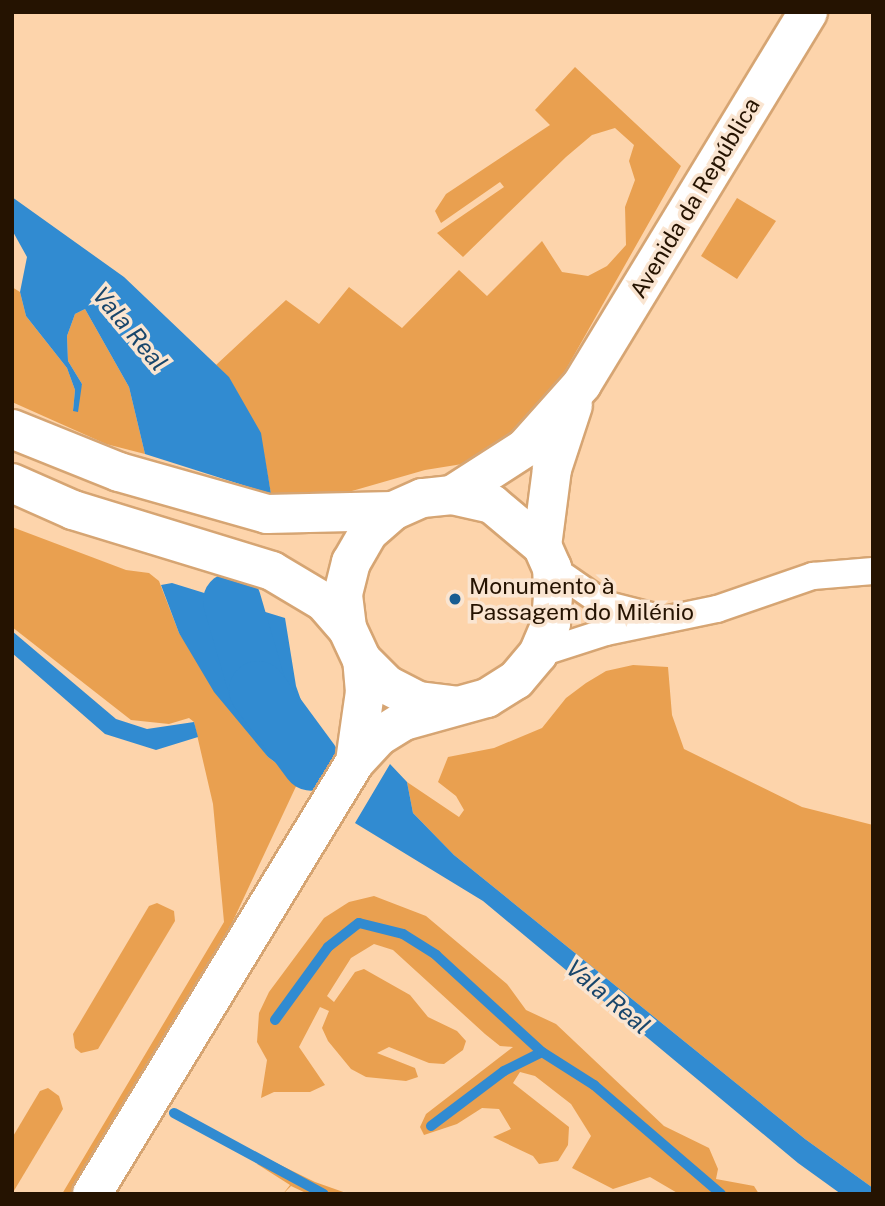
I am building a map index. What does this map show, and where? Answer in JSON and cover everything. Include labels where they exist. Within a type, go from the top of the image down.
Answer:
[{"type":"main road","name":"Avenida da República","points":[[452,495],[524,448],[582,384],[808,12]]},
{"type":"main road","name":"Avenida da República","points":[[547,557],[552,469],[582,384]]},
{"type":"main road","points":[[12,429],[119,472],[267,514],[393,511]]},
{"type":"main road","points":[[12,483],[84,513],[272,571],[324,602],[387,685],[419,701],[454,705]]},
{"type":"main road","points":[[92,1194],[355,762],[378,737],[404,721],[487,698],[516,680],[538,654],[551,624],[547,557],[492,504],[452,495],[422,498],[393,511],[368,533],[351,562],[344,595],[365,692],[355,762]]},
{"type":"street","points":[[547,557],[604,604],[638,615],[674,619]]},
{"type":"street","points":[[538,654],[606,632],[674,619],[813,576],[873,571]]},
{"type":"shaded area","points":[[575,67],[681,166],[547,403],[481,461],[425,470],[345,493],[306,498],[271,494],[260,433],[229,378],[216,365],[286,300],[319,324],[349,287],[402,328],[459,270],[487,296],[542,241],[562,272],[588,276],[607,266],[626,245],[625,207],[635,180],[629,161],[634,145],[615,128],[592,135],[566,157],[463,257],[437,233],[504,187],[500,182],[441,223],[435,211],[446,194],[550,125],[535,110]]},
{"type":"shaded area","points":[[737,198],[776,221],[737,279],[701,256]]},
{"type":"shaded area","points":[[12,287],[20,292],[26,316],[67,368],[75,390],[73,411],[82,384],[68,361],[67,336],[75,314],[85,309],[129,387],[145,454],[106,444],[12,402]]},
{"type":"shaded area","points":[[12,527],[126,570],[149,573],[159,581],[179,633],[268,757],[299,780],[225,938],[72,1194],[62,1194],[224,922],[213,804],[194,722],[189,718],[169,724],[131,720],[12,627]]},
{"type":"shaded area","points":[[633,665],[668,667],[672,715],[684,749],[802,807],[873,825],[873,1188],[805,1139],[454,855],[413,813],[407,782],[459,817],[464,810],[456,796],[438,782],[448,757],[494,748],[542,728],[566,698],[586,683],[606,671]]},
{"type":"shaded area","points":[[374,896],[426,916],[507,984],[526,1010],[556,1024],[664,1126],[709,1148],[718,1169],[716,1179],[754,1186],[759,1194],[679,1194],[650,1177],[613,1189],[572,1168],[591,1136],[571,1104],[535,1076],[520,1072],[513,1083],[569,1127],[568,1145],[558,1161],[539,1164],[533,1156],[493,1137],[511,1129],[499,1109],[482,1108],[457,1124],[424,1135],[420,1127],[426,1114],[513,1047],[500,1046],[393,950],[374,944],[351,958],[327,996],[334,1002],[355,972],[364,969],[410,995],[428,1017],[457,1031],[466,1041],[463,1050],[444,1064],[429,1063],[389,1047],[377,1053],[415,1068],[418,1077],[406,1081],[366,1077],[351,1069],[328,1041],[322,1028],[329,1011],[320,1007],[299,1047],[325,1085],[310,1092],[274,1092],[261,1098],[267,1060],[257,1042],[259,1013],[269,992],[324,918],[349,902]]},
{"type":"shaded area","points":[[157,903],[174,911],[175,921],[98,1049],[81,1053],[75,1048],[73,1034],[149,906]]},
{"type":"shaded area","points":[[48,1088],[59,1096],[63,1109],[12,1194],[12,1138],[40,1091]]},
{"type":"shaded area","points":[[268,1159],[315,1182],[349,1194],[308,1194],[291,1186],[283,1194],[290,1185],[257,1164]]},
{"type":"water","points":[[12,197],[124,277],[229,377],[261,433],[271,494],[145,454],[129,387],[85,309],[75,314],[67,336],[68,361],[82,384],[78,412],[73,411],[75,390],[67,368],[26,316],[20,292],[27,257],[12,230]]},
{"type":"water","points":[[172,583],[285,618],[296,686],[308,720],[323,741],[299,780],[268,757],[214,692],[179,633],[161,585]]},
{"type":"water","points":[[12,631],[116,719],[147,729],[194,722],[198,737],[156,750],[105,734],[12,653]]},
{"type":"water","points":[[390,764],[407,782],[413,813],[454,855],[805,1139],[873,1188],[873,1194],[841,1194],[798,1163],[483,901],[355,823]]},
{"type":"waterway","name":"Vala Real","points":[[232,601],[258,690],[311,762]]},
{"type":"waterway","points":[[275,1020],[328,947],[359,923],[403,934],[436,955],[542,1052]]},
{"type":"waterway","points":[[431,1126],[504,1071],[542,1052],[594,1085],[721,1194]]},
{"type":"waterway","points":[[174,1113],[324,1194]]},
{"type":"place","name":"Monumento à Passagem do Milénio","points":[[455,599]]}]
